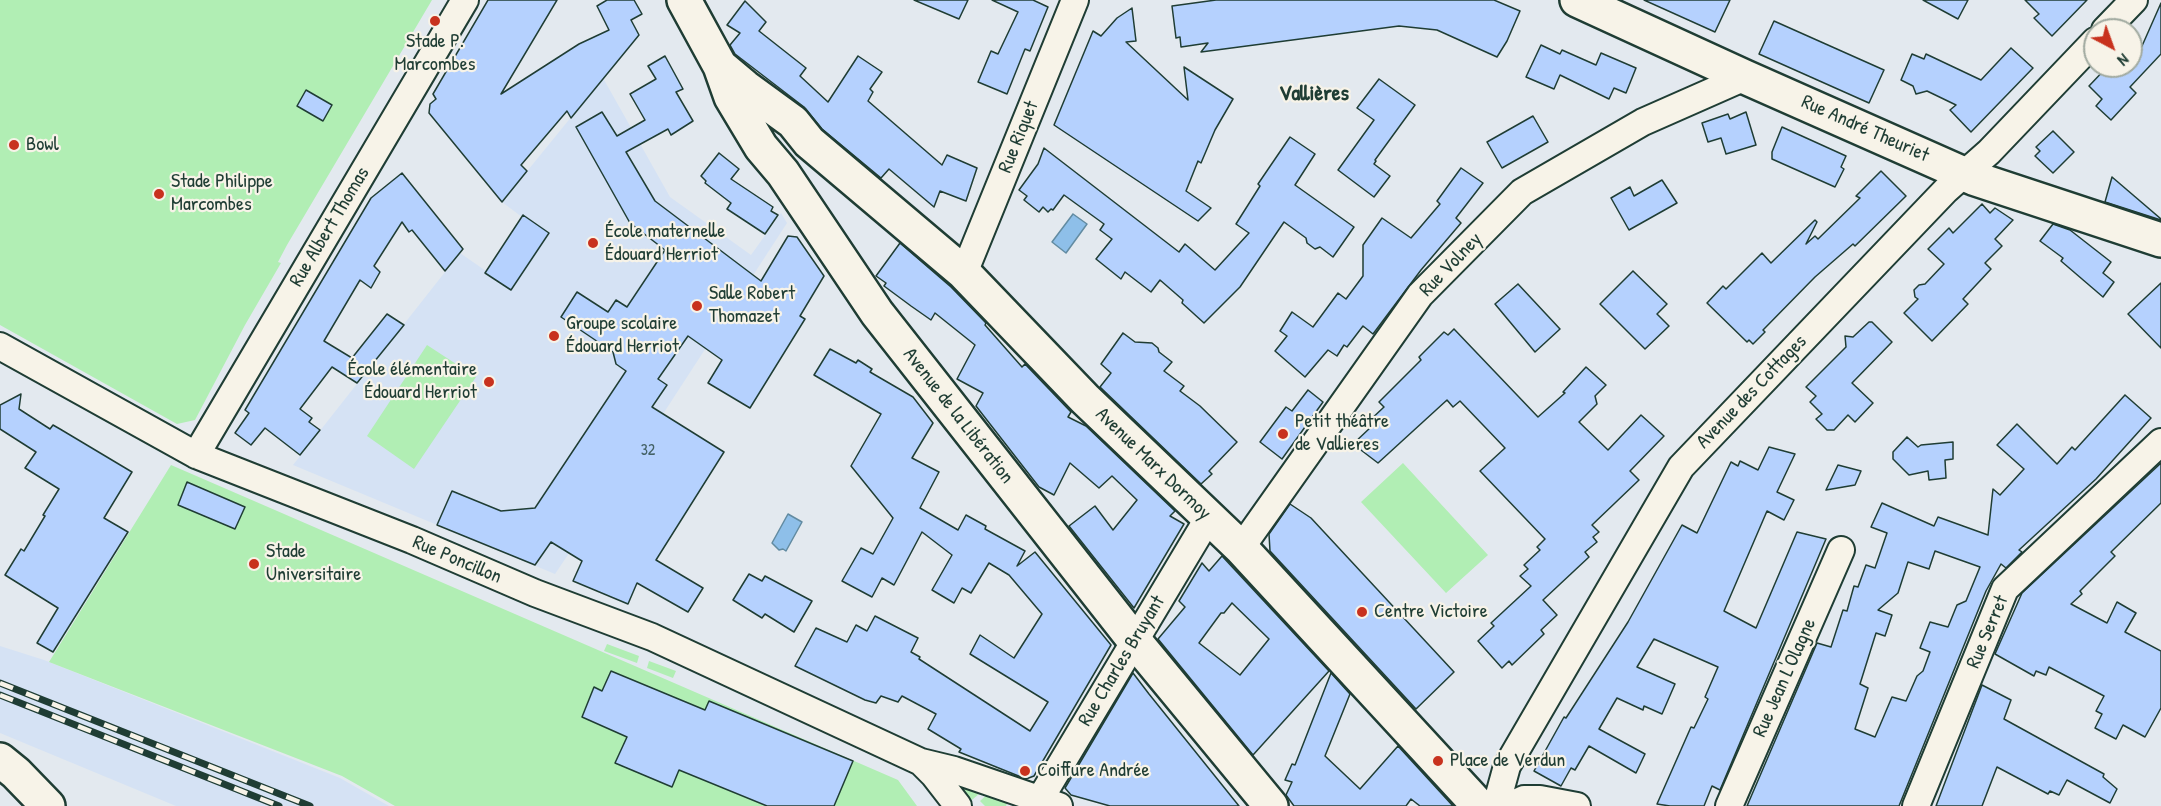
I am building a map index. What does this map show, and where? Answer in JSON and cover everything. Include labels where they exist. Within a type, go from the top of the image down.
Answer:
[{"type":"main road","name":"Avenue de la Libération","points":[[684,0],[720,66],[731,97],[761,147],[783,173],[877,314],[1134,640],[1271,806]]},
{"type":"main road","name":"Rue André Theuriet","points":[[1577,0],[1965,174],[2161,240]]},
{"type":"main road","name":"Avenue Marx Dormoy","points":[[720,66],[793,122],[809,142],[964,273],[1085,399],[1241,548],[1479,806]]},
{"type":"main road","points":[[783,173],[780,154],[786,145],[793,141],[809,142]]},
{"type":"main road","points":[[0,760],[48,806]]},
{"type":"street","name":"Rue Albert Thomas","points":[[196,455],[465,0]]},
{"type":"street","name":"Rue Riquet","points":[[964,273],[1075,0]]},
{"type":"street","points":[[2117,18],[2134,0]]},
{"type":"street","name":"Avenue des Cottages","points":[[1496,806],[1507,766],[1681,467],[1937,199],[1989,152],[2083,54]]},
{"type":"street","name":"Rue Volney","points":[[1241,548],[1420,295],[1522,192],[1643,122],[1745,77]]},
{"type":"street","name":"Rue Poncillon","points":[[0,346],[196,455],[412,540],[535,593],[652,637],[921,762],[954,770],[1045,804]]},
{"type":"street","name":"Rue Serret","points":[[1916,806],[2005,589],[2161,442]]},
{"type":"street","name":"Rue Charles Bruyant","points":[[1045,804],[1134,640],[1209,517]]},
{"type":"street","name":"Rue Jean L'Olagne","points":[[1730,806],[1841,550]]},
{"type":"street","name":"Rue Poncillon","points":[[921,762],[958,806]]},
{"type":"street","points":[[1509,806],[1524,799],[1540,799],[1577,806]]},
{"type":"shaded area","name":"Groupe scolaire Édouard Herriot","points":[[603,78],[670,197],[751,255],[781,213],[787,223],[663,414],[555,574],[293,465],[460,253],[486,271],[522,217],[502,202]]},
{"type":"shaded area","points":[[0,646],[44,660],[340,778],[389,806],[176,806],[0,733]]},
{"type":"green space","name":"Stade Philippe Marcombes","points":[[0,0],[432,0],[287,245],[278,262],[281,263],[195,420],[177,424],[0,325]]},
{"type":"green space","points":[[427,345],[476,377],[414,469],[367,436]]},
{"type":"green space","points":[[1403,463],[1488,555],[1446,593],[1361,502]]},
{"type":"green space","name":"Stade Universitaire","points":[[171,465],[898,780],[917,806],[395,806],[342,776],[49,662]]},
{"type":"green space","points":[[607,644],[639,656],[637,663],[604,651]]},
{"type":"green space","points":[[649,661],[676,671],[673,678],[647,668]]},
{"type":"green space","points":[[954,777],[985,789],[967,804]]},
{"type":"green space","points":[[991,791],[1009,799],[1006,806],[985,806],[980,801]]},
{"type":"water","points":[[1073,214],[1087,224],[1066,253],[1052,242]]},
{"type":"water","points":[[788,514],[802,522],[786,551],[779,550],[772,543]]},
{"type":"building","points":[[488,0],[557,0],[501,94],[579,44],[609,30],[597,6],[607,0],[634,0],[642,14],[631,20],[639,35],[571,118],[567,111],[521,165],[527,171],[502,202],[429,113],[430,104],[436,99],[433,94]]},
{"type":"building","points":[[914,0],[968,0],[959,19]]},
{"type":"building","points":[[992,0],[1033,0],[1048,7],[1030,51],[1025,49],[1007,94],[978,82],[991,51],[998,54],[1018,12]]},
{"type":"building","points":[[1216,0],[1494,0],[1520,11],[1497,57],[1437,30],[1399,26],[1201,52],[1208,43],[1181,47],[1180,37],[1176,38],[1172,6]]},
{"type":"building","points":[[1644,0],[1730,0],[1715,32]]},
{"type":"building","points":[[1923,0],[1968,0],[1958,19]]},
{"type":"building","points":[[2025,0],[2087,0],[2052,36],[2034,18],[2039,14]]},
{"type":"building","points":[[745,1],[766,22],[759,31],[806,68],[800,76],[828,102],[858,56],[882,72],[870,89],[873,92],[868,101],[942,165],[947,155],[977,168],[966,201],[940,191],[934,207],[889,169],[881,178],[822,129],[804,107],[735,54],[730,45],[740,33],[727,25]]},
{"type":"building","points":[[2161,3],[2161,54],[2143,73],[2143,44]]},
{"type":"building","points":[[1132,8],[1136,41],[1126,42],[1188,100],[1184,67],[1233,99],[1215,130],[1201,163],[1198,161],[1186,191],[1211,208],[1198,221],[1054,125],[1093,31],[1101,36],[1117,18]]},
{"type":"building","points":[[1774,21],[1884,70],[1869,103],[1759,54]]},
{"type":"building","points":[[1541,45],[1560,54],[1562,50],[1596,65],[1601,53],[1636,68],[1626,93],[1614,88],[1609,99],[1560,75],[1554,89],[1526,77]]},
{"type":"building","points":[[2011,48],[2033,68],[1971,132],[1950,110],[1956,105],[1927,91],[1916,94],[1913,86],[1901,80],[1912,54],[1924,59],[1926,54],[1981,80]]},
{"type":"building","points":[[665,56],[683,89],[676,92],[693,121],[671,135],[668,129],[626,152],[655,201],[761,281],[788,236],[797,237],[824,276],[800,316],[805,319],[750,408],[708,383],[722,360],[688,336],[658,379],[667,385],[652,407],[724,452],[656,560],[703,588],[688,612],[637,583],[628,604],[573,581],[582,561],[551,542],[535,565],[437,525],[452,491],[501,511],[535,508],[626,371],[616,364],[613,352],[561,317],[577,292],[608,312],[616,300],[627,307],[665,250],[630,223],[576,127],[602,112],[617,136],[645,120],[630,94],[656,79],[648,66]]},
{"type":"building","points":[[2097,78],[2138,78],[2130,87],[2136,93],[2111,120],[2096,106],[2102,99],[2089,86]]},
{"type":"building","points":[[1379,79],[1415,105],[1375,160],[1374,164],[1390,176],[1374,197],[1338,170],[1374,120],[1357,108]]},
{"type":"building","points":[[306,90],[332,105],[323,121],[297,106]]},
{"type":"building","points":[[1746,112],[1756,145],[1726,154],[1721,138],[1708,142],[1702,123],[1728,114],[1730,119]]},
{"type":"building","points":[[1533,116],[1548,142],[1502,168],[1487,142]]},
{"type":"building","points":[[1782,127],[1846,156],[1841,167],[1844,169],[1835,187],[1772,159],[1772,152]]},
{"type":"building","points":[[2053,131],[2074,152],[2053,173],[2035,156],[2040,151],[2036,147]]},
{"type":"building","points":[[1290,137],[1315,154],[1295,185],[1354,227],[1333,257],[1320,247],[1315,249],[1307,243],[1306,238],[1284,222],[1240,287],[1204,323],[1160,280],[1151,292],[1125,272],[1121,279],[1096,259],[1112,239],[1100,230],[1104,224],[1064,195],[1053,210],[1048,212],[1043,207],[1039,212],[1024,200],[1027,196],[1019,190],[1038,164],[1044,148],[1179,252],[1185,244],[1215,270],[1249,233],[1236,224],[1260,186],[1258,184]]},
{"type":"building","points":[[719,153],[739,169],[731,179],[773,207],[771,211],[778,215],[765,234],[727,209],[731,203],[705,183],[706,181],[701,176]]},
{"type":"building","points":[[1461,168],[1483,183],[1456,218],[1461,223],[1421,270],[1373,334],[1363,326],[1347,347],[1344,345],[1337,356],[1328,350],[1305,377],[1275,351],[1287,336],[1280,331],[1292,312],[1313,327],[1338,293],[1346,299],[1363,276],[1363,245],[1382,218],[1411,238],[1440,204],[1437,201]]},
{"type":"building","points":[[1881,171],[1906,196],[1855,246],[1853,244],[1815,277],[1763,330],[1765,332],[1753,344],[1749,340],[1747,342],[1707,303],[1723,286],[1726,289],[1762,253],[1771,263],[1815,220],[1817,222],[1806,244],[1815,236],[1818,239],[1860,198],[1856,196]]},
{"type":"building","points":[[402,173],[463,249],[445,271],[412,230],[409,232],[402,222],[374,266],[380,272],[371,288],[360,280],[324,341],[352,358],[387,314],[404,325],[357,383],[332,367],[300,409],[312,418],[309,422],[320,430],[300,455],[265,428],[251,445],[235,433],[249,413],[245,410],[371,198]]},
{"type":"building","points":[[2112,177],[2161,219],[2161,220],[2105,202]]},
{"type":"building","points":[[1662,180],[1677,203],[1629,230],[1611,198],[1630,187],[1634,196]]},
{"type":"building","points":[[1982,204],[1990,213],[1995,208],[2013,220],[1995,239],[2002,246],[1985,263],[1991,269],[1963,299],[1968,304],[1932,341],[1904,313],[1918,299],[1915,297],[1914,290],[1919,285],[1925,284],[1944,264],[1928,249],[1949,228],[1953,233]]},
{"type":"building","points":[[523,215],[549,233],[511,290],[485,273]]},
{"type":"building","points":[[2053,224],[2070,230],[2111,262],[2103,273],[2114,282],[2103,297],[2061,261],[2063,258],[2040,241]]},
{"type":"building","points":[[900,243],[951,287],[986,323],[985,325],[1022,367],[1025,364],[1071,412],[1068,417],[1086,426],[1175,511],[1170,516],[1184,524],[1134,608],[1069,526],[1095,506],[1113,530],[1137,500],[1112,476],[1099,488],[1070,463],[1054,495],[1039,487],[976,406],[983,393],[957,379],[975,345],[935,313],[931,320],[884,286],[886,283],[876,276]]},
{"type":"building","points":[[1633,271],[1667,304],[1657,314],[1669,326],[1645,349],[1600,304]]},
{"type":"building","points":[[2161,283],[2161,348],[2128,314]]},
{"type":"building","points":[[1518,284],[1560,329],[1535,352],[1495,304]]},
{"type":"building","points":[[1869,322],[1872,322],[1892,342],[1852,383],[1873,403],[1855,422],[1848,415],[1834,430],[1827,430],[1816,419],[1822,414],[1810,402],[1816,396],[1806,387],[1846,347],[1845,336],[1853,337]]},
{"type":"building","points":[[1454,329],[1538,417],[1565,393],[1563,392],[1586,367],[1606,385],[1595,396],[1597,404],[1579,422],[1608,450],[1641,415],[1664,436],[1630,471],[1639,480],[1592,525],[1599,532],[1593,537],[1597,542],[1585,552],[1589,557],[1543,600],[1557,615],[1541,630],[1544,634],[1512,665],[1509,661],[1502,668],[1478,641],[1494,626],[1491,623],[1531,586],[1520,576],[1528,569],[1524,565],[1540,550],[1537,547],[1545,539],[1480,471],[1505,448],[1460,401],[1453,407],[1447,400],[1378,463],[1353,444],[1371,427],[1367,423],[1384,407],[1379,402],[1421,360],[1419,357],[1444,332],[1448,335]]},
{"type":"building","points":[[1123,333],[1135,342],[1152,343],[1158,348],[1159,352],[1172,362],[1164,371],[1184,386],[1180,391],[1200,406],[1237,442],[1209,471],[1212,474],[1201,484],[1100,387],[1111,373],[1101,364]]},
{"type":"building","points":[[830,349],[856,363],[858,360],[872,369],[870,372],[913,397],[933,423],[912,458],[939,472],[920,508],[958,530],[966,515],[986,526],[985,529],[1025,551],[1017,566],[1035,552],[1111,645],[1034,776],[1026,779],[959,752],[961,749],[928,729],[936,714],[902,696],[898,702],[881,696],[876,703],[865,700],[795,666],[816,628],[847,642],[856,625],[867,631],[875,616],[918,638],[911,652],[920,657],[919,659],[1030,731],[1048,702],[970,654],[980,635],[1014,658],[1042,614],[1009,575],[989,563],[971,593],[962,588],[954,603],[932,590],[952,555],[922,532],[894,585],[882,578],[872,597],[842,581],[861,548],[873,554],[893,518],[851,466],[881,414],[814,375]]},
{"type":"building","name":"Petit théâtre de Vallieres","points":[[1308,390],[1323,402],[1282,459],[1260,442],[1286,407],[1292,411]]},
{"type":"building","points":[[21,394],[19,409],[50,429],[53,425],[132,472],[104,518],[128,532],[53,652],[37,643],[58,608],[5,575],[21,549],[24,551],[59,489],[25,468],[36,452],[0,429],[0,405]]},
{"type":"building","points":[[2125,395],[2151,418],[2096,479],[2019,550],[2022,552],[2006,568],[2001,564],[1986,591],[1899,806],[1747,806],[1817,643],[1831,647],[1843,610],[1847,611],[1854,586],[1858,587],[1866,565],[1875,568],[1887,533],[1871,527],[1882,503],[1934,526],[1938,517],[1988,535],[1993,489],[2000,495],[2024,469],[1997,445],[2017,424],[2057,464],[2072,447],[2075,450]],"holes":[[[1935,551],[1980,567],[1966,601],[1957,605],[1948,627],[1930,622],[1920,648],[1930,652],[1923,671],[1917,676],[1906,701],[1892,697],[1875,737],[1855,729],[1868,688],[1860,684],[1876,633],[1885,636],[1892,615],[1878,610],[1898,593],[1908,562],[1929,569]]]},
{"type":"building","points":[[1907,437],[1918,447],[1953,442],[1953,459],[1945,460],[1946,478],[1929,480],[1928,471],[1909,475],[1893,459],[1893,452]]},
{"type":"building","points":[[1769,447],[1795,454],[1777,492],[1794,500],[1784,520],[1767,511],[1724,611],[1756,628],[1797,532],[1826,539],[1720,790],[1712,786],[1704,806],[1657,804],[1691,727],[1694,728],[1708,699],[1705,697],[1718,667],[1654,639],[1637,667],[1675,684],[1662,714],[1644,706],[1643,710],[1617,698],[1599,729],[1645,754],[1636,773],[1589,746],[1575,770],[1571,768],[1561,786],[1534,771],[1564,717],[1566,718],[1628,622],[1682,525],[1697,533],[1731,462],[1738,466],[1740,461],[1758,470]]},
{"type":"building","points":[[2161,463],[2161,503],[2111,552],[2115,556],[2080,591],[2082,594],[2071,604],[2107,623],[2117,602],[2136,613],[2125,632],[2161,651],[2161,708],[2145,737],[2123,725],[2116,739],[2095,728],[2102,714],[2096,711],[2104,696],[2049,667],[2046,675],[2036,671],[2034,676],[1995,654],[2022,593]]},
{"type":"building","points":[[1838,465],[1861,471],[1855,485],[1826,490]]},
{"type":"building","points":[[187,482],[245,507],[235,529],[178,505]]},
{"type":"building","name":"Centre Victoire","points":[[1290,504],[1311,518],[1454,672],[1416,709],[1270,551],[1269,534]]},
{"type":"building","points":[[1222,556],[1329,671],[1253,755],[1158,639],[1185,607],[1179,601],[1202,563],[1209,571]],"holes":[[[1232,603],[1269,639],[1240,675],[1199,643],[1221,613],[1224,613]]]},
{"type":"building","points":[[749,574],[762,581],[765,576],[812,601],[794,632],[765,614],[762,618],[733,600]]},
{"type":"building","points":[[611,671],[705,710],[709,701],[853,761],[834,806],[767,806],[679,770],[672,787],[615,763],[627,737],[582,717],[594,687],[602,691]]},
{"type":"building","points":[[1133,673],[1239,806],[1110,806],[1071,795],[1065,788]]},
{"type":"building","points":[[1331,673],[1350,694],[1325,756],[1360,789],[1398,746],[1453,806],[1420,806],[1411,799],[1406,806],[1294,806],[1286,795],[1292,782],[1285,780],[1292,764],[1295,765]]},
{"type":"building","points":[[1982,685],[2011,700],[2004,719],[2104,774],[2103,777],[2117,789],[2110,803],[2067,780],[2059,795],[2050,791],[2048,794],[1997,767],[1982,806],[1936,806]]},
{"type":"railway","points":[[0,683],[310,806]]},
{"type":"railway","points":[[0,695],[279,806]]},
{"type":"place","name":"Stade P. Marcombes","points":[[435,21]]},
{"type":"place","name":"Bowl","points":[[14,145]]},
{"type":"place","name":"Stade Philippe Marcombes","points":[[159,194]]},
{"type":"place","name":"École maternelle Édouard Herriot","points":[[593,243]]},
{"type":"place","name":"Salle Robert Thomazet","points":[[697,306]]},
{"type":"place","name":"Groupe scolaire Édouard Herriot","points":[[554,336]]},
{"type":"place","name":"École élémentaire Édouard Herriot","points":[[489,382]]},
{"type":"place","name":"Petit théâtre de Vallieres","points":[[1283,434]]},
{"type":"place","name":"Stade Universitaire","points":[[254,564]]},
{"type":"place","name":"Centre Victoire","points":[[1362,612]]},
{"type":"place","name":"Place de Verdun","points":[[1438,761]]},
{"type":"place","name":"Coiffure Andrée","points":[[1025,771]]},
{"type":"district","name":"Vallières","points":[[1314,94]]}]
